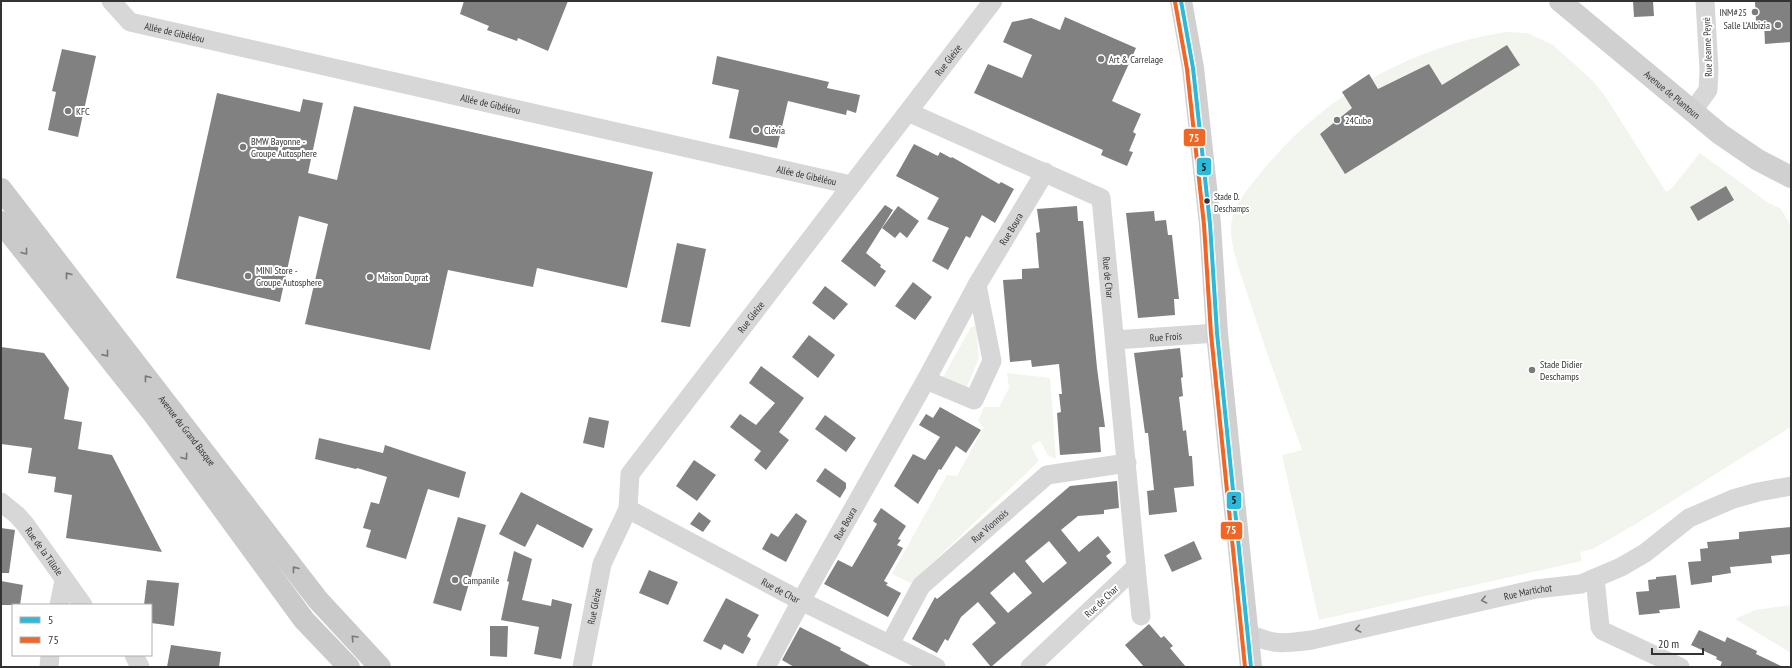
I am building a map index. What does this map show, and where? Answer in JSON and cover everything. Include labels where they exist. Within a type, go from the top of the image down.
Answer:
[{"type":"main road","points":[[1180,1],[1193,68],[1210,224],[1217,333],[1246,633],[1251,667]]},
{"type":"main road","name":"Avenue de Plantoun","points":[[1560,1],[1720,134],[1758,160],[1791,177]]},
{"type":"main road","name":"Avenue du Grand Basque","points":[[1,189],[318,600],[380,667]]},
{"type":"main road","name":"Avenue du Grand Basque","points":[[1,222],[155,416],[304,620],[349,667]]},
{"type":"street","name":"Allée de Gibéléou","points":[[111,1],[130,22],[851,185]]},
{"type":"street","name":"Rue Gleize","points":[[582,667],[602,564],[628,509],[630,474],[993,1]]},
{"type":"street","name":"Rue Jeanne Peyré","points":[[1692,112],[1708,90],[1709,70],[1705,1]]},
{"type":"street","name":"Rue de Char","points":[[908,112],[1101,198],[1141,616]]},
{"type":"street","name":"Rue Boura","points":[[766,667],[801,600],[926,380],[977,285],[1045,172]]},
{"type":"street","points":[[926,380],[974,400],[992,361],[977,285]]},
{"type":"street","name":"Rue Frois","points":[[1115,340],[1217,333]]},
{"type":"street","name":"Rue Vionnois","points":[[890,644],[920,586],[1047,475],[1127,463]]},
{"type":"street","name":"Rue Martichot","points":[[1246,633],[1266,642],[1275,643],[1312,640],[1536,589],[1580,584],[1621,567],[1645,553],[1689,518],[1733,499],[1758,492],[1791,486]]},
{"type":"street","name":"Rue de la Tillole","points":[[1,502],[17,515],[25,524],[81,604]]},
{"type":"street","name":"Rue de Char","points":[[628,509],[801,600],[936,667]]},
{"type":"street","name":"Rue de Char","points":[[1030,667],[1136,567]]},
{"type":"street","points":[[1595,578],[1600,627],[1603,631],[1680,667]]},
{"type":"street","points":[[59,604],[64,581]]},
{"type":"street","points":[[49,667],[50,656]]},
{"type":"street","points":[[134,656],[140,667]]},
{"type":"shaded area","name":"Stade Didier Deschamps","points":[[1505,32],[1527,33],[1553,45],[1592,80],[1605,96],[1666,192],[1672,188],[1700,153],[1767,202],[1781,209],[1791,226],[1791,427],[1634,525],[1593,549],[1580,552],[1582,561],[1319,620],[1282,455],[1302,450],[1253,313],[1237,261],[1231,237],[1234,213],[1245,193],[1284,146],[1310,122],[1339,99],[1369,80],[1434,50]]},
{"type":"shaded area","points":[[971,327],[976,327],[979,358],[967,386],[964,388],[943,379],[943,377]]},
{"type":"shaded area","points":[[1007,373],[1050,378],[1056,459],[1048,455],[1040,441],[1031,446],[1039,461],[911,583],[892,574],[947,475],[957,476],[984,427],[978,421],[984,407],[999,407],[1009,388]]},
{"type":"shaded area","points":[[1791,605],[1791,653],[1735,619],[1755,610]]},
{"type":"building","points":[[464,1],[568,1],[548,51],[518,38],[517,41],[487,30],[489,26],[460,14]]},
{"type":"building","points":[[1633,1],[1653,1],[1654,16],[1634,17]]},
{"type":"building","name":"Salle L'Albizia","points":[[1791,1],[1791,42],[1765,44],[1764,21],[1756,22],[1755,2]]},
{"type":"building","points":[[1065,17],[1136,48],[1112,101],[1141,114],[1133,132],[1136,134],[1129,151],[1133,152],[1127,166],[1101,155],[1103,150],[974,93],[988,64],[1022,78],[1032,55],[1003,42],[1012,22],[1031,18],[1060,30]]},
{"type":"building","points":[[1507,45],[1520,65],[1345,174],[1320,134],[1352,108],[1342,92],[1369,74],[1378,89],[1429,64],[1442,85]]},
{"type":"building","name":"KFC","points":[[62,49],[96,56],[78,137],[48,130],[56,92],[52,91]]},
{"type":"building","points":[[717,56],[829,82],[827,88],[860,95],[856,113],[847,110],[846,115],[788,101],[777,148],[729,138],[739,90],[712,84]]},
{"type":"building","points":[[217,93],[300,112],[303,99],[323,103],[308,173],[337,180],[354,106],[653,172],[627,288],[537,268],[533,287],[448,270],[430,350],[305,324],[328,224],[299,216],[280,302],[176,278]]},
{"type":"building","points":[[914,144],[938,156],[940,152],[951,158],[952,157],[999,184],[1001,182],[1014,189],[995,223],[982,215],[970,238],[966,236],[948,270],[932,261],[949,228],[927,219],[939,198],[896,176]]},
{"type":"building","points":[[1726,186],[1734,200],[1698,221],[1690,207]]},
{"type":"building","points":[[885,205],[893,210],[866,253],[886,271],[875,287],[841,261]]},
{"type":"building","points":[[898,206],[919,221],[907,238],[900,232],[895,238],[882,228]]},
{"type":"building","points":[[1077,206],[1078,221],[1083,221],[1097,368],[1105,427],[1099,427],[1101,452],[1060,455],[1057,413],[1061,412],[1059,394],[1062,394],[1059,364],[1032,367],[1031,360],[1010,362],[1003,280],[1022,279],[1022,269],[1039,268],[1036,233],[1040,232],[1037,209]]},
{"type":"building","points":[[1154,211],[1155,221],[1166,220],[1168,235],[1172,235],[1179,299],[1174,299],[1175,315],[1138,318],[1126,213]]},
{"type":"building","points":[[677,243],[706,249],[690,327],[661,322]]},
{"type":"building","points":[[913,282],[932,297],[915,320],[895,306]]},
{"type":"building","points":[[825,286],[848,304],[834,320],[812,303]]},
{"type":"building","points":[[809,335],[835,355],[818,378],[792,357]]},
{"type":"building","points":[[1,347],[44,353],[69,388],[64,419],[82,422],[78,449],[112,455],[162,552],[66,538],[72,495],[54,492],[56,477],[28,473],[32,448],[1,444]]},
{"type":"building","points":[[1180,348],[1183,396],[1179,397],[1183,431],[1186,430],[1189,456],[1192,456],[1194,486],[1174,488],[1177,512],[1149,515],[1147,491],[1154,490],[1148,433],[1145,433],[1134,353]]},
{"type":"building","points":[[761,366],[804,398],[779,432],[789,440],[766,470],[754,460],[761,451],[730,427],[740,414],[756,425],[775,403],[749,383]]},
{"type":"building","points":[[940,407],[981,430],[966,453],[956,446],[941,470],[939,469],[918,504],[894,486],[913,454],[925,460],[940,437],[919,425],[926,414],[933,418]]},
{"type":"building","points":[[825,415],[856,438],[846,452],[815,429]]},
{"type":"building","points":[[589,417],[609,421],[604,448],[583,443]]},
{"type":"building","points":[[319,438],[383,453],[385,445],[466,472],[459,498],[428,489],[406,559],[366,547],[371,530],[363,528],[371,502],[379,504],[387,477],[357,468],[315,459]]},
{"type":"building","points":[[694,460],[716,475],[697,501],[676,486]]},
{"type":"building","points":[[825,468],[846,483],[846,488],[840,498],[816,481]]},
{"type":"building","points":[[1117,481],[1119,508],[1104,510],[1104,514],[1078,516],[1061,530],[1079,552],[1098,536],[1111,552],[1106,556],[1112,563],[991,667],[972,644],[996,623],[978,602],[961,617],[948,641],[945,639],[937,653],[912,639],[935,597],[937,599],[970,572],[1070,486]],"holes":[[[1049,541],[1067,563],[1043,583],[1025,561]],[[1014,572],[1032,593],[1008,613],[990,593]]]},
{"type":"building","points":[[521,492],[593,529],[583,548],[537,524],[525,547],[499,534]]},
{"type":"building","points":[[881,508],[906,526],[898,539],[901,540],[897,545],[903,548],[884,581],[888,583],[886,585],[901,593],[888,617],[824,584],[838,560],[852,567],[877,524],[873,521]]},
{"type":"building","points":[[699,512],[711,521],[703,532],[690,524]]},
{"type":"building","points":[[796,513],[807,521],[786,562],[762,549],[771,533],[778,537]]},
{"type":"building","points":[[458,517],[486,525],[461,611],[433,603]]},
{"type":"building","points":[[1791,527],[1791,554],[1771,556],[1772,563],[1730,567],[1731,573],[1712,576],[1712,582],[1691,585],[1688,562],[1701,561],[1700,549],[1708,548],[1707,542],[1739,539],[1739,532]]},
{"type":"building","points":[[1,528],[15,530],[9,573],[1,573]]},
{"type":"building","points":[[1194,541],[1202,559],[1172,572],[1164,555]]},
{"type":"building","points":[[514,551],[532,559],[522,600],[551,606],[552,599],[572,604],[561,659],[534,654],[539,627],[501,620],[509,582],[507,581]]},
{"type":"building","points":[[649,570],[678,582],[668,605],[639,593]]},
{"type":"building","points":[[1676,575],[1680,608],[1659,610],[1660,613],[1639,615],[1636,592],[1649,591],[1648,580],[1656,579],[1656,577]]},
{"type":"building","points":[[147,580],[179,583],[174,626],[152,623],[152,604],[144,604]]},
{"type":"building","points":[[1,581],[23,585],[20,604],[1,605]]},
{"type":"building","points":[[726,598],[759,615],[747,636],[751,639],[743,654],[724,644],[721,650],[703,641]]},
{"type":"building","points":[[1149,624],[1161,638],[1164,636],[1173,646],[1170,648],[1186,667],[1144,667],[1125,645]]},
{"type":"building","points":[[490,626],[508,626],[507,657],[490,656]]},
{"type":"building","points":[[800,627],[841,648],[840,650],[872,667],[794,667],[782,660]]},
{"type":"building","points":[[1699,630],[1725,642],[1727,637],[1757,651],[1756,654],[1783,667],[1720,667],[1722,662],[1716,659],[1717,657],[1691,645]]},
{"type":"building","points":[[171,645],[221,652],[219,667],[167,667]]},
{"type":"transit line","name":"5","points":[[1181,1],[1193,68],[1210,224],[1217,333],[1251,667]]},
{"type":"transit line","name":"75","points":[[1175,2],[1187,69],[1204,225],[1211,334],[1245,667]]},
{"type":"place","name":"INM#25","points":[[1755,12]]},
{"type":"place","name":"Salle L'Albizia","points":[[1778,25]]},
{"type":"place","name":"Art & Carrelage","points":[[1101,59]]},
{"type":"place","name":"KFC","points":[[68,111]]},
{"type":"place","name":"24Cube","points":[[1337,120]]},
{"type":"place","name":"Clévia","points":[[756,130]]},
{"type":"place","name":"BMW Bayonne - Groupe Autosphere","points":[[243,147]]},
{"type":"place","name":"Stade D. Deschamps","points":[[1207,201]]},
{"type":"place","name":"MINI Store - Groupe Autosphere","points":[[248,276]]},
{"type":"place","name":"Maison Duprat","points":[[370,277]]},
{"type":"place","name":"Stade Didier Deschamps","points":[[1532,370]]},
{"type":"place","name":"Campanile","points":[[455,580]]}]
